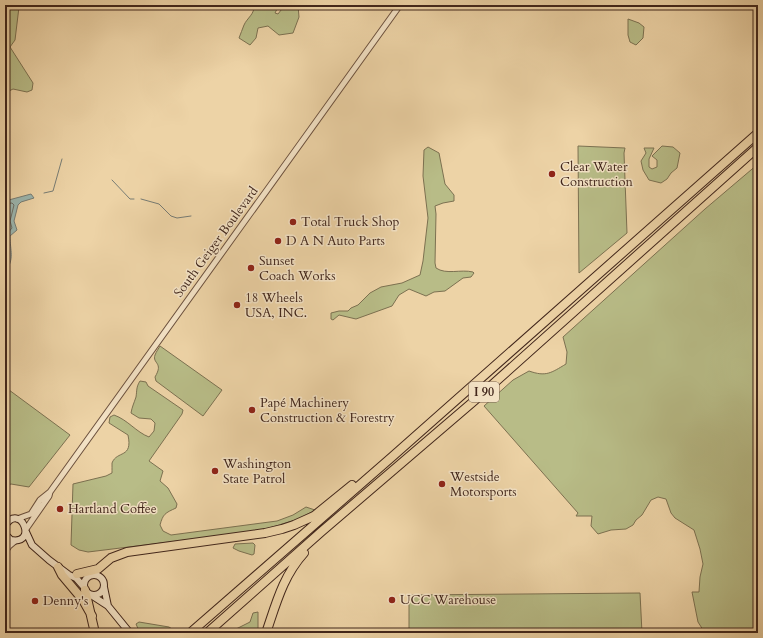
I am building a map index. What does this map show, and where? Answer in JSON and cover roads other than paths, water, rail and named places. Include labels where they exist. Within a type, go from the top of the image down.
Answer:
[{"type":"highway","name":"I 90","points":[[190,633],[393,456],[758,133]]},
{"type":"highway","name":"I 90","points":[[206,633],[474,401],[758,148]]},
{"type":"highway","points":[[77,574],[98,569],[105,565],[111,558],[139,549],[265,533],[294,525],[314,516],[366,473],[393,456]]},
{"type":"highway","points":[[266,633],[287,576],[295,563],[321,532]]},
{"type":"highway","points":[[93,575],[105,570],[116,556]]},
{"type":"highway","points":[[60,568],[62,575],[83,600],[92,616]]},
{"type":"highway","points":[[86,590],[95,633]]},
{"type":"main road","points":[[6,522],[17,519],[22,522],[32,546]]},
{"type":"main road","points":[[17,540],[22,538],[26,531]]},
{"type":"main road","points":[[5,534],[8,538],[32,546],[60,568],[76,578],[86,590],[108,606],[130,633]]},
{"type":"main road","points":[[60,568],[77,574],[93,575],[102,578],[104,581],[108,606]]},
{"type":"main road","points":[[86,590],[85,580],[93,575]]},
{"type":"main road","points":[[86,590],[98,595],[104,587]]},
{"type":"street","name":"South Geiger Boulevard","points":[[17,519],[30,514],[40,500],[50,492],[400,5]]},
{"type":"street","name":"South Geiger Boulevard","points":[[26,531],[49,496],[50,492]]},
{"type":"street","points":[[5,552],[9,546],[17,540]]},
{"type":"water","points":[[31,194],[34,198],[21,202],[18,205],[14,221],[17,230],[10,236],[11,259],[5,272],[5,201]]},
{"type":"waterway","points":[[44,193],[53,191],[62,159]]},
{"type":"waterway","points":[[112,180],[130,199],[134,199]]},
{"type":"waterway","points":[[141,199],[159,204],[171,216],[177,218],[191,216]]},
{"type":"place","name":"Clear Water Construction","points":[[552,174]]},
{"type":"place","name":"Total Truck Shop","points":[[293,222]]},
{"type":"place","name":"D A N Auto Parts","points":[[278,241]]},
{"type":"place","name":"Sunset Coach Works","points":[[251,268]]},
{"type":"place","name":"18 Wheels USA, INC.","points":[[237,305]]},
{"type":"place","name":"Papé Machinery Construction & Forestry","points":[[252,410]]},
{"type":"place","name":"Washington State Patrol","points":[[215,471]]},
{"type":"place","name":"Westside Motorsports","points":[[442,484]]},
{"type":"place","name":"Hartland Coffee","points":[[60,509]]},
{"type":"place","name":"UCC Warehouse","points":[[392,600]]},
{"type":"place","name":"Denny's","points":[[35,601]]}]
